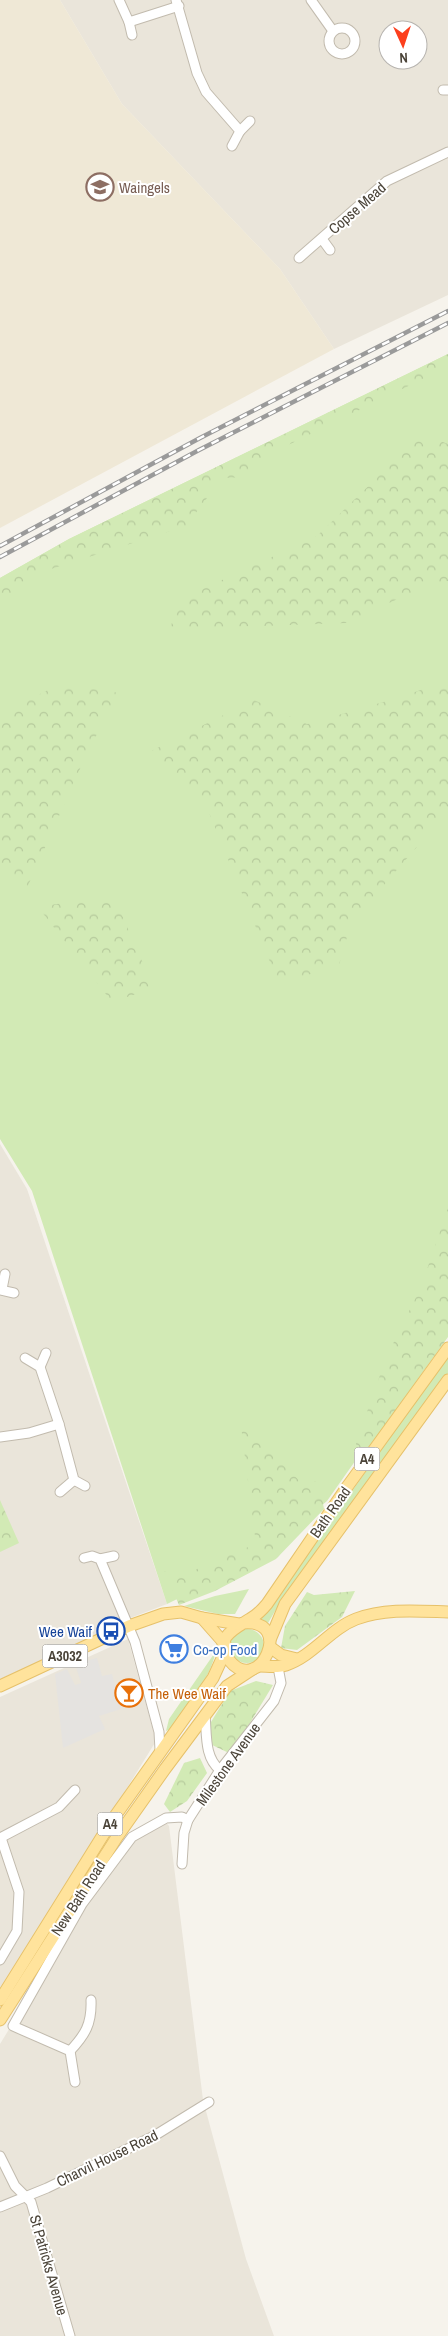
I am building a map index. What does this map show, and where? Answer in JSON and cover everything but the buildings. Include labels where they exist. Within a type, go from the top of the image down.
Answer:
[{"type":"main road","name":"Bath Road","points":[[225,1648],[230,1631],[258,1613],[268,1604],[347,1487],[448,1348]]},
{"type":"main road","name":"Bath Road","points":[[258,1666],[267,1657],[270,1643],[286,1604],[448,1380]]},
{"type":"main road","points":[[202,1618],[225,1648],[230,1661],[237,1666],[248,1669],[258,1666],[285,1666],[317,1648],[345,1624],[357,1619],[396,1611],[448,1612]]},
{"type":"main road","name":"A3032","points":[[0,1686],[129,1626],[163,1614],[174,1612],[241,1624]]},
{"type":"main road","points":[[241,1624],[253,1623],[261,1627],[270,1643],[281,1654],[297,1659]]},
{"type":"main road","name":"New Bath Road","points":[[0,2000],[113,1819],[160,1750],[213,1678],[225,1648]]},
{"type":"main road","name":"New Bath Road","points":[[0,2020],[117,1837],[164,1768],[227,1686],[258,1666]]},
{"type":"street","points":[[119,0],[129,22],[132,35]]},
{"type":"street","points":[[311,0],[333,31]]},
{"type":"street","points":[[129,22],[178,3],[197,73],[206,92],[240,131]]},
{"type":"street","points":[[232,146],[240,131],[250,121]]},
{"type":"street","name":"Copse Mead","points":[[299,258],[387,181],[448,152]]},
{"type":"street","name":"Copse Mead","points":[[322,239],[330,250]]},
{"type":"street","points":[[5,1274],[1,1289],[14,1293]]},
{"type":"street","points":[[40,1367],[46,1353]]},
{"type":"street","points":[[25,1358],[40,1367],[59,1424],[74,1480],[86,1486]]},
{"type":"street","points":[[0,1437],[29,1434],[59,1424]]},
{"type":"street","points":[[60,1492],[74,1480]]},
{"type":"street","points":[[84,1558],[92,1556],[100,1559],[114,1556]]},
{"type":"street","points":[[100,1559],[129,1626],[159,1732],[160,1750]]},
{"type":"street","name":"Milestone Avenue","points":[[182,1864],[184,1833],[188,1820],[220,1770],[274,1701],[281,1683],[278,1667]]},
{"type":"street","points":[[206,1715],[206,1742],[215,1766],[220,1770]]},
{"type":"street","points":[[0,1960],[16,1931],[19,1892],[0,1838],[59,1807],[75,1790]]},
{"type":"street","points":[[70,2051],[13,2026],[82,1904],[132,1837],[166,1818],[173,1816],[188,1820]]},
{"type":"street","points":[[70,2051],[85,2035],[91,2014],[91,2000]]},
{"type":"street","points":[[70,2051],[75,2082]]},
{"type":"street","name":"Charvil House Road","points":[[0,2206],[154,2136],[209,2102]]},
{"type":"street","name":"St Patricks Avenue","points":[[0,2156],[16,2186],[31,2202],[70,2336]]},
{"type":"shaded area","name":"Waingels","points":[[0,0],[60,0],[122,104],[280,269],[334,349],[0,528]]},
{"type":"shaded area","points":[[60,0],[448,0],[448,295],[334,349],[280,269],[122,104]]},
{"type":"shaded area","points":[[0,1144],[27,1189],[167,1604],[104,1628],[105,1633],[0,1679]]},
{"type":"shaded area","points":[[128,1639],[156,1741],[0,1994],[0,1697]]},
{"type":"shaded area","points":[[97,1658],[102,1676],[112,1674],[121,1709],[99,1716],[105,1729],[63,1748],[55,1674],[67,1669],[75,1685],[81,1683],[75,1664]]},
{"type":"shaded area","points":[[161,1817],[169,1826],[203,2100],[246,2259],[274,2336],[0,2336],[0,2044],[111,1863],[135,1831]]},
{"type":"green space","points":[[448,354],[448,1329],[327,1501],[259,1559],[167,1604],[32,1191],[0,1139],[0,578],[69,539]]},
{"type":"green space","points":[[448,354],[448,359],[441,370],[278,450],[252,477],[222,478],[186,526],[29,576],[9,606],[0,612],[0,578],[69,539]]},
{"type":"green space","points":[[422,434],[448,444],[448,581],[432,583],[346,623],[170,629],[179,600],[317,536]]},
{"type":"green space","points":[[448,680],[448,811],[351,923],[339,965],[279,984],[203,798],[147,753],[254,700],[307,724],[404,696]]},
{"type":"green space","points":[[60,684],[119,693],[87,753],[27,888],[0,865],[0,714]]},
{"type":"green space","points":[[101,897],[114,897],[154,988],[112,1002],[38,907]]},
{"type":"green space","points":[[448,1208],[448,1337],[357,1464],[356,1443],[386,1358],[421,1287]]},
{"type":"green space","points":[[448,1356],[448,1373],[281,1601],[268,1623],[261,1619]]},
{"type":"green space","points":[[241,1426],[298,1479],[319,1482],[324,1509],[276,1559],[215,1591],[179,1605],[164,1571],[183,1578],[203,1565],[256,1544]]},
{"type":"green space","points":[[0,1500],[19,1543],[0,1552]]},
{"type":"green space","points":[[249,1589],[235,1614],[218,1614],[184,1606],[215,1596]]},
{"type":"green space","points":[[355,1591],[342,1617],[297,1650],[281,1648],[285,1626],[307,1592],[314,1595]]},
{"type":"green space","points":[[247,1629],[259,1634],[264,1646],[259,1658],[247,1663],[235,1658],[230,1646],[235,1634]]},
{"type":"green space","points":[[216,1651],[209,1672],[198,1692],[171,1729],[166,1731],[169,1719]]},
{"type":"green space","points":[[256,1681],[273,1685],[231,1754],[210,1744],[211,1722],[230,1691]]},
{"type":"green space","points":[[200,1758],[207,1773],[187,1801],[170,1812],[164,1804],[184,1763]]},
{"type":"railway","points":[[0,546],[200,438],[448,311]]},
{"type":"railway","points":[[0,557],[199,450],[448,323]]},
{"type":"place","name":"Waingels","points":[[100,187]]},
{"type":"place","name":"Wee Waif","points":[[111,1631]]},
{"type":"place","name":"Co-op Food","points":[[174,1649]]},
{"type":"place","name":"The Wee Waif","points":[[129,1693]]}]
